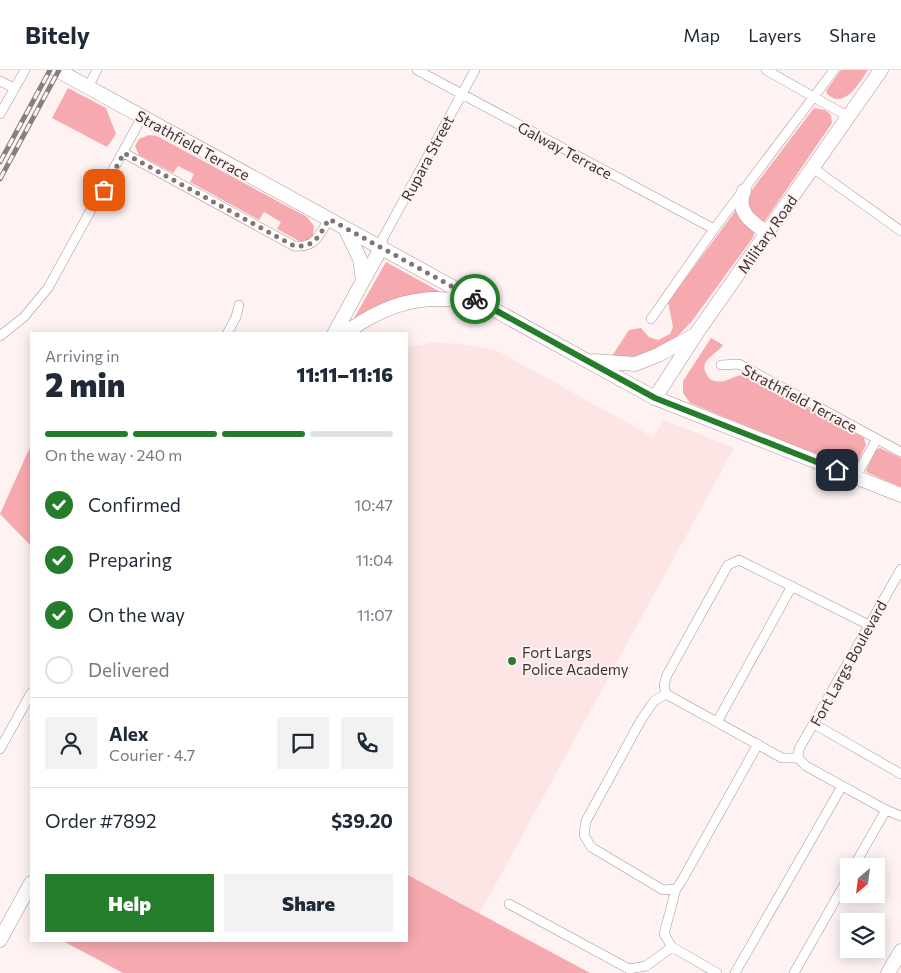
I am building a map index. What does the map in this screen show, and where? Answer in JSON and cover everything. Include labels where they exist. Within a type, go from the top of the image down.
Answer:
[{"type":"main road","name":"Strathfield Terrace","points":[[57,70],[655,398],[901,495]]},
{"type":"main road","name":"Military Road","points":[[655,398],[696,334],[768,234],[881,70]]},
{"type":"main road","points":[[744,191],[740,201],[742,211],[768,234]]},
{"type":"main road","points":[[344,227],[360,259],[363,281]]},
{"type":"main road","points":[[335,332],[381,248]]},
{"type":"main road","points":[[347,332],[370,317],[404,303],[423,299],[480,302]]},
{"type":"main road","points":[[586,360],[635,364],[658,356],[696,334]]},
{"type":"main road","points":[[0,940],[30,885]]},
{"type":"main road","points":[[888,973],[901,951]]},
{"type":"street","points":[[0,114],[25,70]]},
{"type":"street","points":[[88,87],[97,70]]},
{"type":"street","name":"Galway Terrace","points":[[418,70],[714,229]]},
{"type":"street","name":"Rupara Street","points":[[381,248],[383,238],[474,70]]},
{"type":"street","points":[[766,70],[814,96],[849,118]]},
{"type":"street","points":[[651,319],[714,229],[834,70]]},
{"type":"street","points":[[0,81],[14,88]]},
{"type":"street","points":[[0,336],[24,317],[48,288],[124,153],[142,117]]},
{"type":"street","points":[[124,153],[294,246],[303,247],[314,243],[329,219]]},
{"type":"street","points":[[814,168],[901,231]]},
{"type":"street","points":[[228,332],[236,317],[239,305]]},
{"type":"street","name":"Strathfield Terrace","points":[[721,365],[740,364],[901,452]]},
{"type":"street","points":[[855,478],[877,439]]},
{"type":"street","points":[[869,626],[739,560],[728,565],[667,675],[664,685],[666,694],[782,758],[798,758],[806,766],[886,810],[901,816]]},
{"type":"street","name":"Fort Largs Boulevard","points":[[798,758],[800,749],[901,569]]},
{"type":"street","points":[[718,722],[792,586]]},
{"type":"street","points":[[666,694],[654,700],[641,720],[586,821],[584,835],[591,848],[663,890],[676,889]]},
{"type":"street","points":[[0,748],[30,695]]},
{"type":"street","points":[[22,711],[30,715]]},
{"type":"street","points":[[814,724],[901,774]]},
{"type":"street","points":[[717,973],[672,946],[664,934],[676,889],[758,744]]},
{"type":"street","points":[[735,973],[842,786]]},
{"type":"street","points":[[859,858],[886,810]]},
{"type":"street","points":[[794,973],[840,892]]},
{"type":"street","points":[[509,904],[629,969],[646,966],[672,946]]},
{"type":"shaded area","points":[[841,70],[868,70],[856,88],[846,97],[840,99],[827,94],[826,91]]},
{"type":"shaded area","points":[[68,88],[106,108],[116,134],[107,147],[52,118]]},
{"type":"shaded area","points":[[814,108],[825,110],[831,115],[832,123],[765,221],[761,222],[749,212],[748,197]]},
{"type":"shaded area","points":[[149,135],[157,136],[307,217],[314,226],[313,236],[305,242],[299,241],[277,229],[281,222],[264,212],[259,220],[190,182],[194,174],[178,166],[173,173],[139,155],[135,146],[139,139]]},
{"type":"shaded area","points":[[736,210],[743,223],[754,232],[754,236],[692,321],[675,339],[632,361],[610,359],[629,330],[641,328],[649,337],[658,340],[670,334],[673,327],[668,302]]},
{"type":"shaded area","points":[[386,262],[444,294],[349,327]]},
{"type":"shaded area","points":[[711,338],[723,345],[708,359],[704,368],[710,379],[720,382],[736,376],[746,375],[864,438],[866,445],[856,465],[850,468],[690,403],[683,393],[683,381]]},
{"type":"shaded area","name":"Fort Largs Police Academy","points":[[434,342],[469,345],[498,351],[653,437],[664,420],[734,448],[480,913],[408,875],[408,348]]},
{"type":"shaded area","points":[[30,447],[30,545],[0,514]]},
{"type":"shaded area","points":[[880,448],[901,458],[901,487],[868,473],[866,470],[876,450]]},
{"type":"shaded area","points":[[408,875],[590,973],[123,973],[65,942],[408,942]]},
{"type":"railway","points":[[0,162],[50,70]]},
{"type":"railway","points":[[0,179],[59,70]]},
{"type":"way so far","points":[[104,190],[124,153],[294,246],[303,247],[314,243],[329,219],[475,299]]},
{"type":"place","name":"Fort Largs Police Academy","points":[[512,661]]},
{"type":"route","points":[[475,299],[655,398],[688,413],[837,470]]}]
